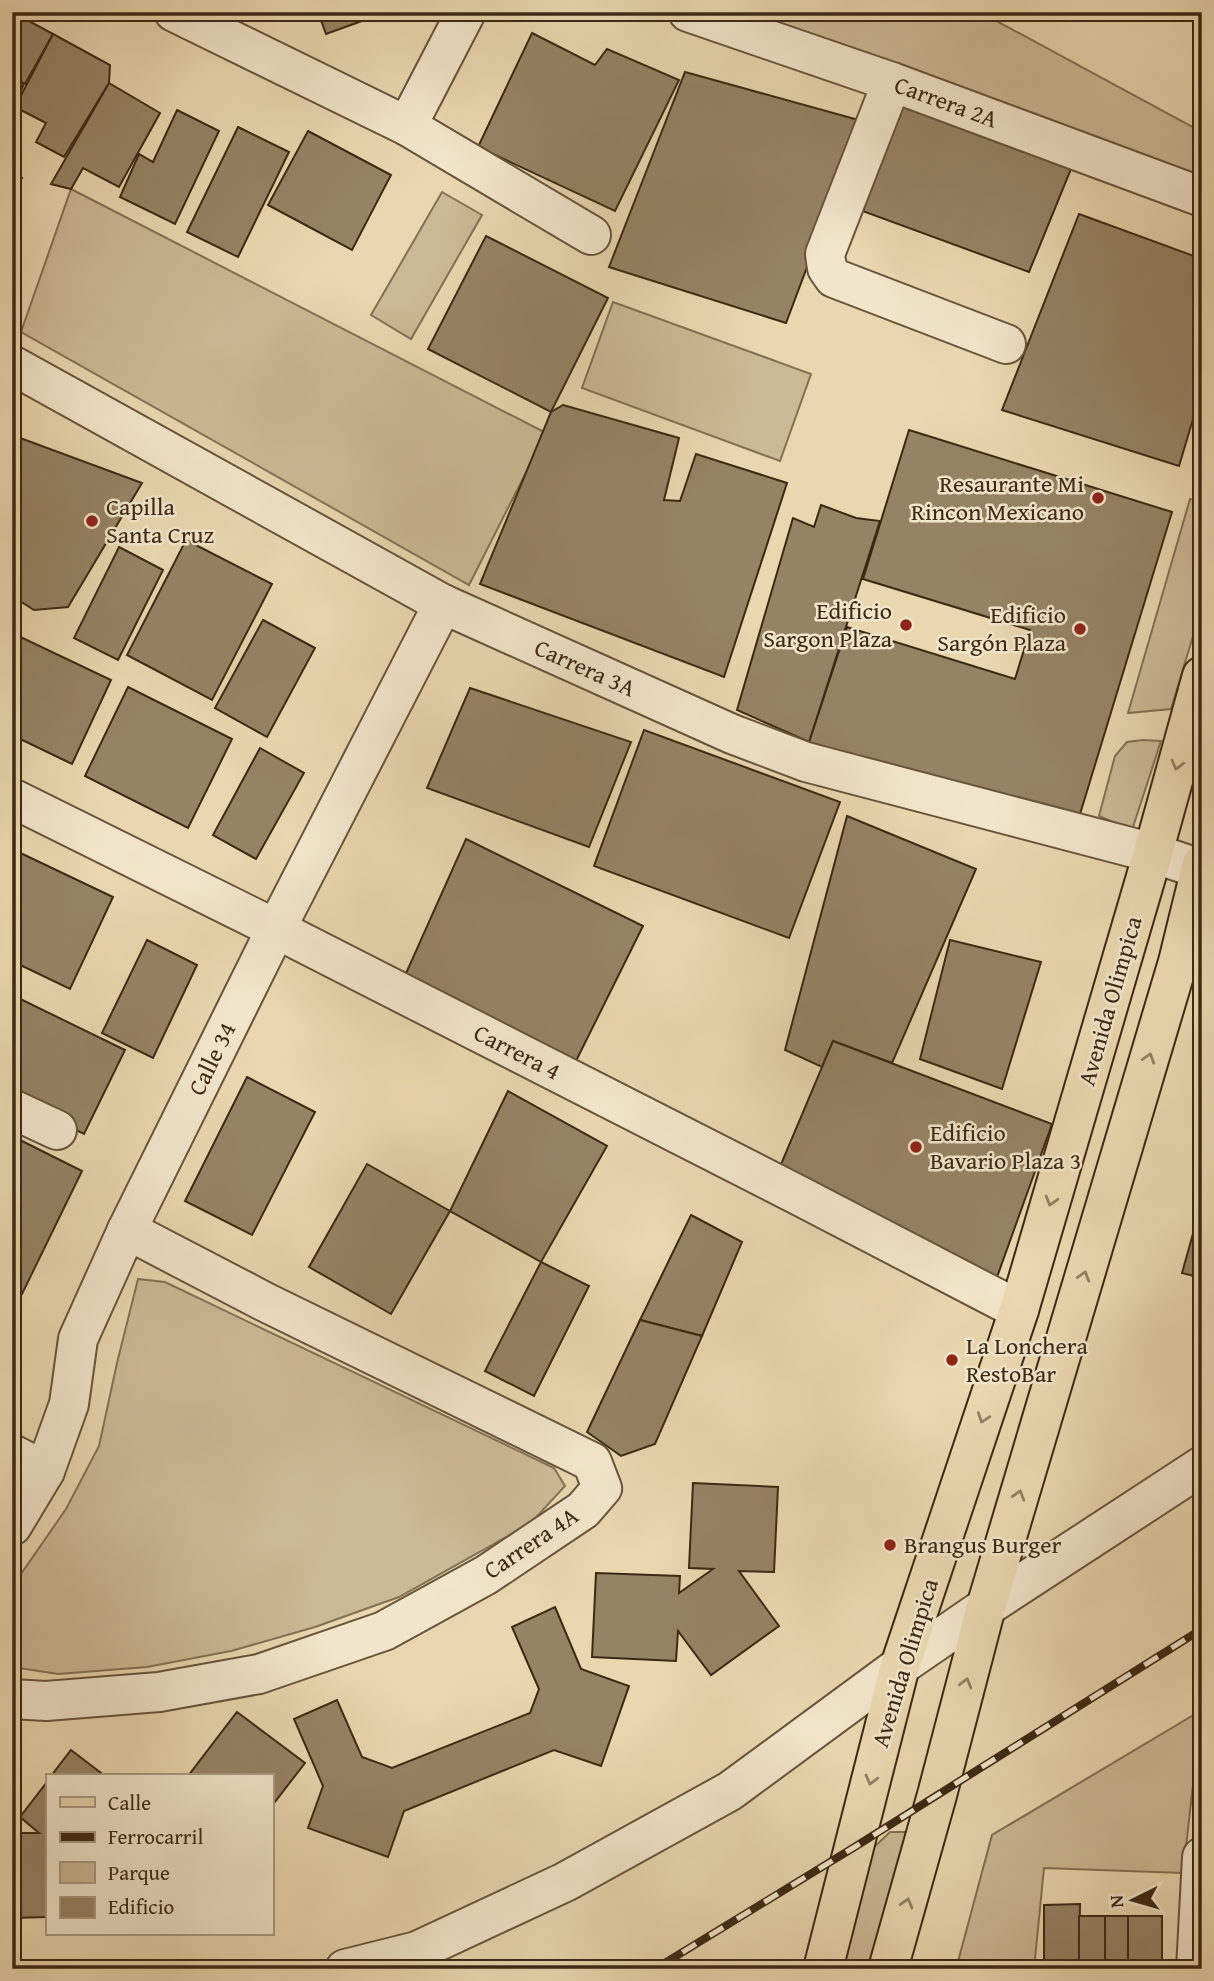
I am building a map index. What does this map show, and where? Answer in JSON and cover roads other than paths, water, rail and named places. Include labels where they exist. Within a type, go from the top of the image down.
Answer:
[{"type":"main road","name":"Avenida Olimpica","points":[[823,1969],[900,1666],[1019,1310],[1202,676]]},
{"type":"main road","points":[[888,1969],[986,1607],[1178,962],[1201,866]]},
{"type":"street","points":[[174,12],[407,126],[591,235]]},
{"type":"street","points":[[407,126],[466,12]]},
{"type":"street","name":"Carrera 2A","points":[[688,12],[892,82],[1202,197]]},
{"type":"street","points":[[892,82],[825,254],[827,268],[834,278],[1006,344]]},
{"type":"street","name":"Carrera 3A","points":[[12,365],[443,604],[732,734],[806,762],[1201,866]]},
{"type":"street","name":"Calle 34","points":[[12,1526],[45,1471],[69,1404],[78,1339],[127,1230],[276,929],[443,604]]},
{"type":"street","name":"Carrera 4","points":[[12,798],[276,929],[1019,1310]]},
{"type":"street","points":[[12,1109],[57,1130]]},
{"type":"street","name":"Carrera 4A","points":[[12,1699],[46,1701],[159,1692],[234,1679],[259,1674],[384,1631],[497,1567],[583,1510],[602,1488],[592,1462],[265,1302],[127,1230]]},
{"type":"street","points":[[12,1454],[45,1471]]},
{"type":"street","points":[[345,1969],[417,1951],[577,1875],[730,1791],[900,1666],[1202,1466]]},
{"type":"street","points":[[1196,1969],[1202,1857]]},
{"type":"railway","points":[[655,1969],[1202,1629]]},
{"type":"place","name":"Resaurante Mi Rincon Mexicano","points":[[1098,498]]},
{"type":"place","name":"Capilla Santa Cruz","points":[[92,521]]},
{"type":"place","name":"Edificio Sargon Plaza","points":[[906,625]]},
{"type":"place","name":"Edificio Sargón Plaza","points":[[1080,629]]},
{"type":"place","name":"Edificio Bavario Plaza 3","points":[[916,1147]]},
{"type":"place","name":"La Lonchera RestoBar","points":[[952,1360]]},
{"type":"place","name":"Brangus Burger","points":[[890,1545]]}]
